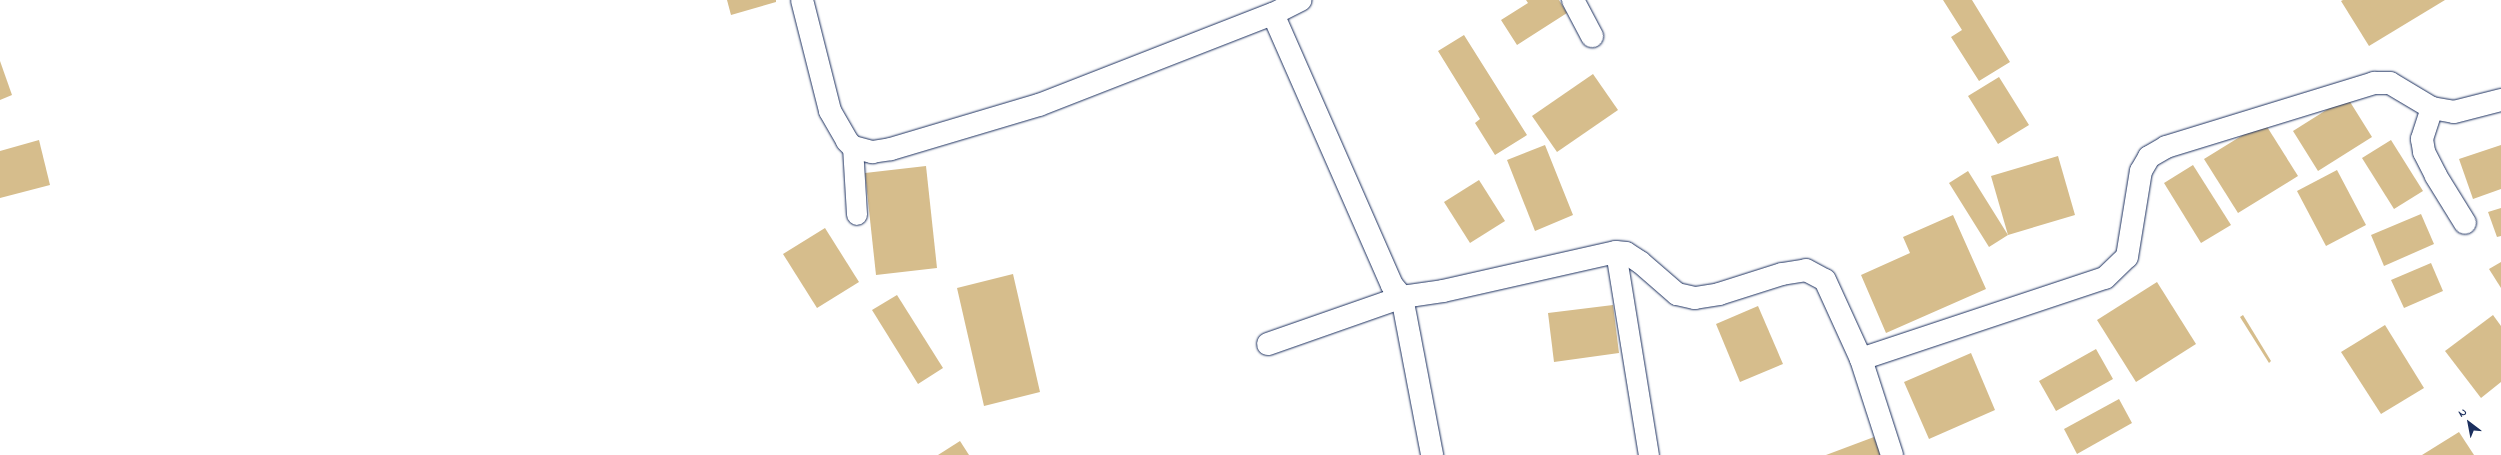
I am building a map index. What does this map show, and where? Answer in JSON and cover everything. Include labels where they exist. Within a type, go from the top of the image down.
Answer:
[{"type":"street","points":[[802,0],[830,111],[842,134],[853,147],[872,152],[891,149],[1039,105],[1273,14],[1301,0]]},
{"type":"street","points":[[1573,0],[1592,36]]},
{"type":"street","points":[[1273,14],[1392,285],[1402,297],[1432,455]]},
{"type":"street","points":[[1861,358],[2105,278],[2127,257],[2141,171],[2149,157],[2166,147],[2374,83],[2390,83],[2432,108],[2454,112],[2501,100]]},
{"type":"street","points":[[2432,108],[2422,139],[2424,152],[2436,176],[2465,223]]},
{"type":"street","points":[[1268,344],[1402,297],[1443,291],[1616,252],[1626,254],[1636,259],[1677,294],[1695,298],[1719,294],[1782,274],[1806,270],[1816,273],[1825,280],[1861,358],[1892,455]]},
{"type":"lane","points":[[853,147],[857,215]]},
{"type":"lane","points":[[1616,252],[1649,455]]},
{"type":"building","points":[[727,0],[776,0],[776,2],[731,15]]},
{"type":"building","points":[[1526,0],[1559,0],[1567,13],[1517,45],[1501,20],[1528,3]]},
{"type":"building","points":[[1943,0],[1972,0],[2010,62],[1979,81],[1951,37],[1962,30]]},
{"type":"building","points":[[2445,0],[2369,46],[2341,1]]},
{"type":"building","points":[[1464,35],[1527,135],[1495,155],[1475,123],[1480,119],[1438,51]]},
{"type":"building","points":[[0,61],[12,95],[0,100]]},
{"type":"building","points":[[1593,74],[1618,110],[1557,152],[1532,116]]},
{"type":"building","points":[[1999,77],[2029,125],[1998,144],[1968,96]]},
{"type":"building","points":[[2347,97],[2372,137],[2318,171],[2293,131]]},
{"type":"building","points":[[2264,122],[2298,176],[2238,213],[2204,159]]},
{"type":"building","points":[[39,140],[50,185],[0,198],[0,151]]},
{"type":"building","points":[[2391,140],[2423,191],[2394,209],[2362,158]]},
{"type":"building","points":[[1545,145],[1573,215],[1535,231],[1507,160]]},
{"type":"building","points":[[2501,145],[2501,189],[2473,199],[2459,159]]},
{"type":"building","points":[[2058,156],[2075,215],[2008,235],[1991,176]]},
{"type":"building","points":[[2193,165],[2231,225],[2201,243],[2164,183]]},
{"type":"building","points":[[926,166],[937,268],[876,275],[865,173]]},
{"type":"building","points":[[2337,170],[2366,225],[2326,246],[2297,191]]},
{"type":"building","points":[[1968,171],[2008,235],[1989,247],[1949,183]]},
{"type":"building","points":[[1479,180],[1505,221],[1470,243],[1444,202]]},
{"type":"building","points":[[2501,208],[2501,236],[2497,237],[2488,212]]},
{"type":"building","points":[[2421,214],[2434,244],[2384,266],[2371,235]]},
{"type":"building","points":[[1953,215],[1986,289],[1886,333],[1861,275],[1910,253],[1903,237]]},
{"type":"building","points":[[825,228],[859,282],[817,308],[783,254]]},
{"type":"building","points":[[2501,262],[2501,288],[2489,269]]},
{"type":"building","points":[[2431,263],[2443,291],[2404,308],[2391,280]]},
{"type":"building","points":[[1013,274],[1040,392],[984,406],[957,288]]},
{"type":"building","points":[[2157,282],[2196,344],[2136,382],[2097,320]]},
{"type":"building","points":[[897,295],[943,368],[918,384],[872,310]]},
{"type":"building","points":[[1613,305],[1619,353],[1554,362],[1548,313]]},
{"type":"building","points":[[1758,306],[1783,364],[1740,382],[1716,324]]},
{"type":"building","points":[[2243,315],[2271,361],[2269,363],[2240,317]]},
{"type":"building","points":[[2493,315],[2501,326],[2501,382],[2481,398],[2445,351]]},
{"type":"building","points":[[2385,325],[2424,388],[2381,414],[2341,352]]},
{"type":"building","points":[[2096,349],[2113,379],[2056,411],[2039,381]]},
{"type":"building","points":[[1971,353],[1995,410],[1929,439],[1904,382]]},
{"type":"building","points":[[2119,399],[2132,423],[2077,454],[2064,429]]},
{"type":"building","points":[[2459,432],[2474,455],[2422,455]]},
{"type":"building","points":[[1874,437],[1881,455],[1826,455]]},
{"type":"building","points":[[960,441],[969,455],[938,455]]}]
